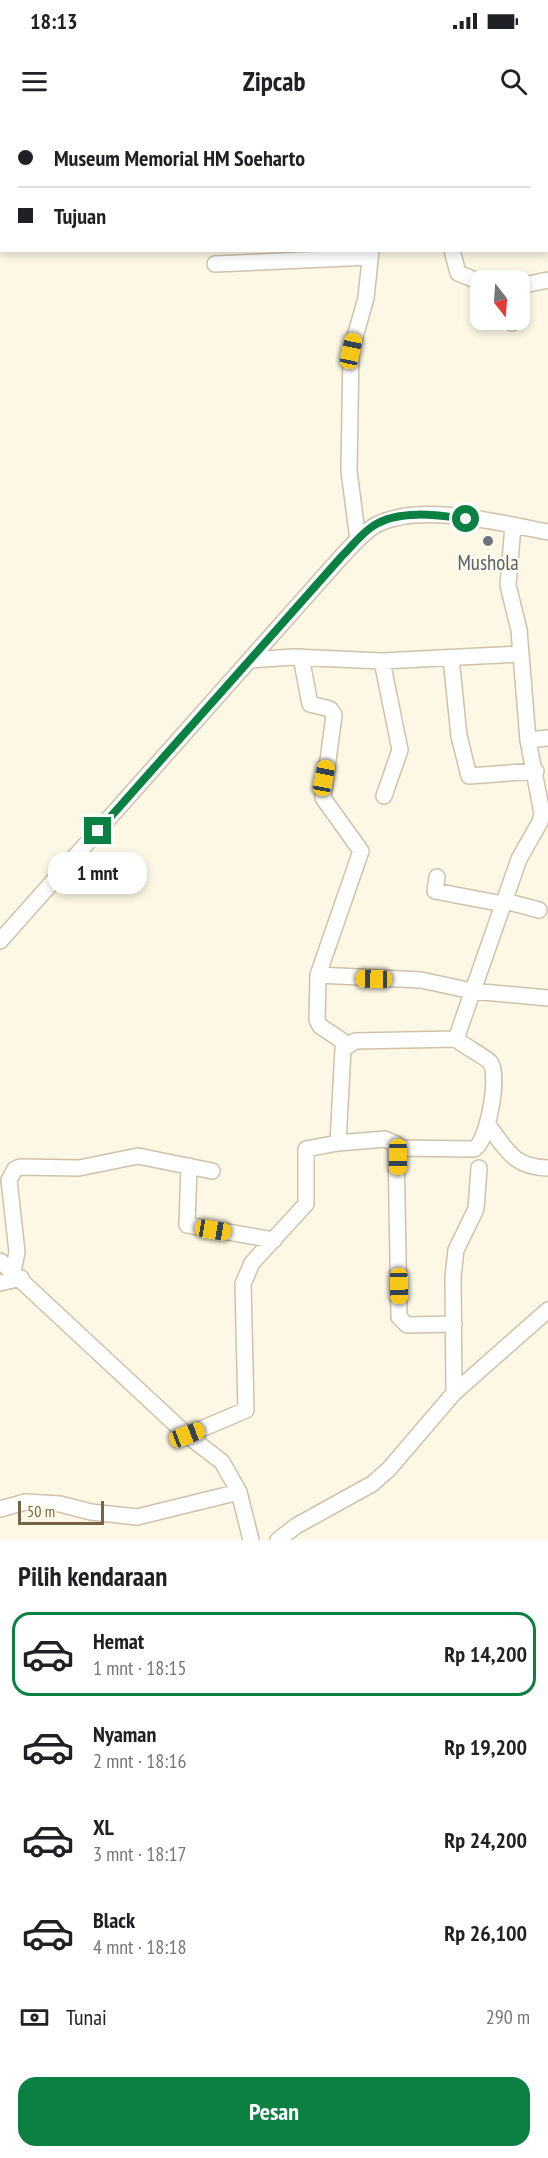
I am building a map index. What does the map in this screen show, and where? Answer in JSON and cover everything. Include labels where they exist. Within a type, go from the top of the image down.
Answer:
[{"type":"street","points":[[453,252],[458,273],[470,278]]},
{"type":"street","points":[[215,264],[371,254],[366,298],[351,351],[349,471],[358,540]]},
{"type":"street","points":[[530,284],[548,280]]},
{"type":"street","points":[[0,941],[358,540],[374,526],[409,516],[443,515],[548,532]]},
{"type":"street","points":[[456,1040],[519,859],[544,822],[536,771],[528,740],[519,630],[508,585],[513,526]]},
{"type":"street","points":[[251,660],[301,657],[382,661],[520,654]]},
{"type":"street","points":[[301,657],[310,704],[330,709],[334,715],[322,786],[323,798],[361,851],[353,883],[318,975],[317,1020],[320,1026],[347,1044]]},
{"type":"street","points":[[451,658],[459,736],[469,776],[536,771]]},
{"type":"street","points":[[382,661],[400,750],[384,796]]},
{"type":"street","points":[[528,740],[548,738]]},
{"type":"street","points":[[437,877],[435,891],[539,910]]},
{"type":"street","points":[[318,975],[421,980],[472,991],[548,998]]},
{"type":"street","points":[[338,1143],[340,1082],[343,1049],[347,1044],[355,1041],[456,1040],[470,1052],[488,1060],[493,1068],[488,1125],[483,1142],[474,1149],[398,1148]]},
{"type":"street","points":[[488,1125],[518,1161],[527,1166],[548,1168]]},
{"type":"street","points":[[187,1435],[246,1410],[243,1284],[252,1263],[306,1204],[306,1149],[338,1143],[385,1139],[394,1142],[398,1148],[399,1317],[407,1325],[454,1324]]},
{"type":"street","points":[[17,1275],[17,1252],[9,1180],[15,1169],[20,1167],[79,1168],[138,1156],[212,1171]]},
{"type":"street","points":[[189,1166],[188,1225],[274,1240]]},
{"type":"street","points":[[454,1394],[456,1250],[476,1209],[479,1168]]},
{"type":"street","points":[[0,1261],[187,1435],[222,1462],[239,1492],[251,1540]]},
{"type":"street","points":[[0,1283],[17,1275]]},
{"type":"street","points":[[278,1540],[296,1526],[372,1484],[389,1469],[454,1394],[548,1311]]},
{"type":"street","points":[[0,1509],[26,1502],[60,1504],[91,1512],[137,1517],[239,1492]]},
{"type":"place","name":"Mushola","points":[[488,541]]},
{"type":"route","points":[[98,831],[306,600],[342,556],[374,526],[388,520],[409,516],[443,515],[466,519]]}]
